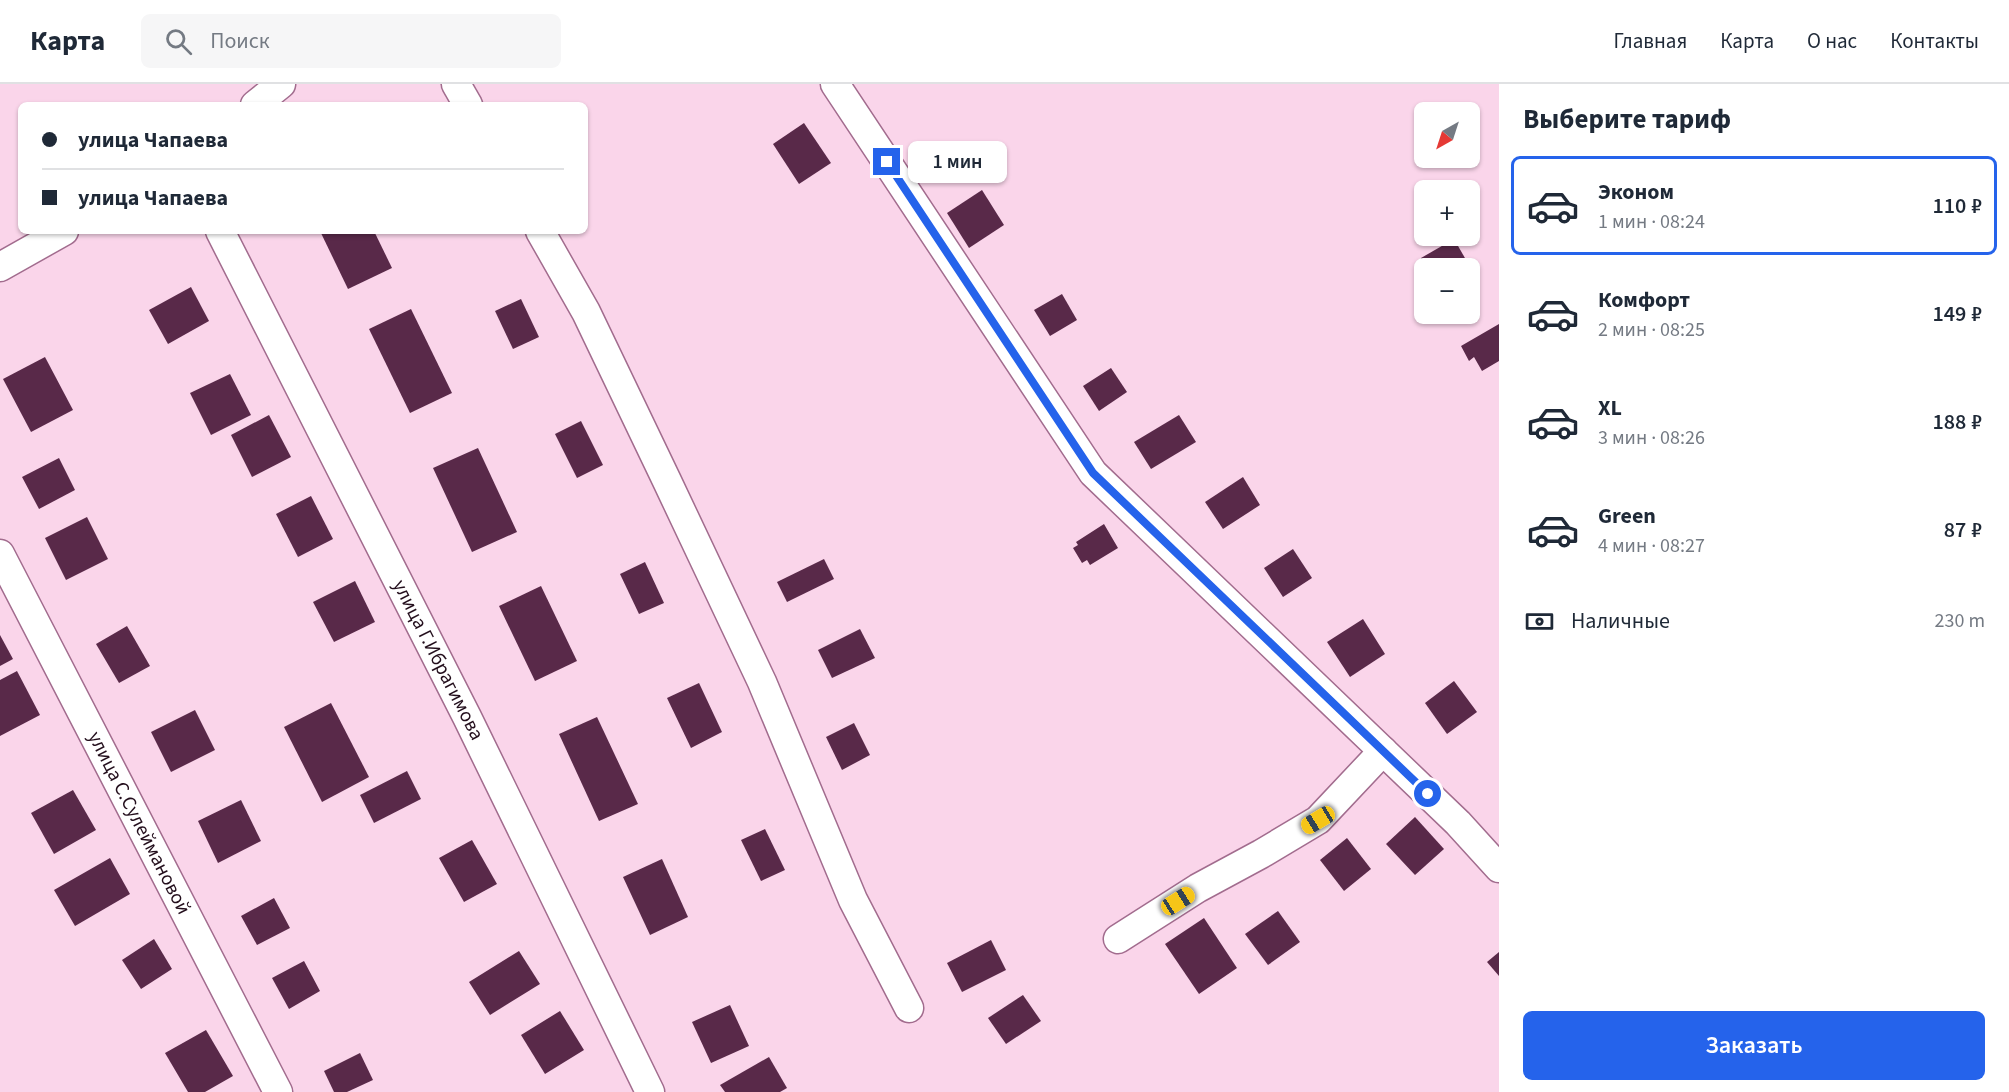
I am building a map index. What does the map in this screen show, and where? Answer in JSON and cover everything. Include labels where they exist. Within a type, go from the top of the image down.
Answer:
[{"type":"street","points":[[259,102],[280,84]]},
{"type":"street","points":[[456,84],[466,102]]},
{"type":"street","points":[[835,84],[1093,473],[1458,822],[1499,868]]},
{"type":"street","points":[[0,267],[59,234]]},
{"type":"street","name":"улица Г.Ибрагимова","points":[[222,234],[467,717],[650,1092]]},
{"type":"street","points":[[542,234],[586,312],[662,471],[762,682],[853,900],[909,1008]]},
{"type":"street","name":"улица С.Сулеймановой","points":[[0,554],[278,1092]]},
{"type":"street","points":[[1118,939],[1198,888],[1318,820],[1383,751]]},
{"type":"building","points":[[804,123],[831,163],[799,184],[773,144]]},
{"type":"building","points":[[982,190],[1004,225],[969,248],[947,213]]},
{"type":"building","points":[[321,234],[375,234],[392,268],[348,289]]},
{"type":"building","points":[[1442,246],[1458,246],[1465,258],[1421,258]]},
{"type":"building","points":[[191,287],[209,321],[168,344],[149,310]]},
{"type":"building","points":[[1062,294],[1077,320],[1050,336],[1034,310]]},
{"type":"building","points":[[521,299],[539,337],[513,349],[495,311]]},
{"type":"building","points":[[411,309],[452,393],[410,413],[369,329]]},
{"type":"building","points":[[1499,324],[1499,361],[1482,371],[1474,357],[1469,361],[1461,346]]},
{"type":"building","points":[[45,357],[73,410],[31,432],[3,379]]},
{"type":"building","points":[[1111,368],[1127,392],[1099,411],[1083,386]]},
{"type":"building","points":[[230,374],[251,415],[211,435],[190,393]]},
{"type":"building","points":[[269,415],[291,457],[252,477],[231,435]]},
{"type":"building","points":[[1179,415],[1196,442],[1151,469],[1134,442]]},
{"type":"building","points":[[581,421],[603,465],[577,478],[555,434]]},
{"type":"building","points":[[478,448],[517,532],[472,552],[433,468]]},
{"type":"building","points":[[59,458],[75,490],[39,509],[22,477]]},
{"type":"building","points":[[1243,477],[1260,505],[1223,529],[1205,502]]},
{"type":"building","points":[[311,496],[333,539],[298,557],[276,514]]},
{"type":"building","points":[[87,517],[108,559],[66,580],[45,538]]},
{"type":"building","points":[[1104,524],[1118,548],[1090,565],[1087,560],[1082,563],[1073,548],[1078,545],[1076,542]]},
{"type":"building","points":[[1293,549],[1312,578],[1283,597],[1264,568]]},
{"type":"building","points":[[824,559],[834,579],[787,602],[777,582]]},
{"type":"building","points":[[645,562],[664,603],[639,614],[620,574]]},
{"type":"building","points":[[355,581],[375,622],[334,642],[313,602]]},
{"type":"building","points":[[541,586],[577,661],[535,681],[499,606]]},
{"type":"building","points":[[1363,619],[1385,654],[1350,677],[1327,642]]},
{"type":"building","points":[[127,626],[150,666],[119,683],[96,644]]},
{"type":"building","points":[[860,629],[875,658],[832,678],[818,650]]},
{"type":"building","points":[[0,635],[13,659],[0,666]]},
{"type":"building","points":[[17,671],[40,715],[0,736],[0,680]]},
{"type":"building","points":[[1454,681],[1477,712],[1447,734],[1425,703]]},
{"type":"building","points":[[699,683],[722,732],[691,748],[667,698]]},
{"type":"building","points":[[331,703],[369,777],[322,802],[284,727]]},
{"type":"building","points":[[195,710],[215,750],[171,772],[151,732]]},
{"type":"building","points":[[597,717],[638,804],[599,821],[559,734]]},
{"type":"building","points":[[854,723],[870,755],[842,770],[826,737]]},
{"type":"building","points":[[407,771],[421,799],[374,823],[360,795]]},
{"type":"building","points":[[73,790],[96,830],[54,854],[31,813]]},
{"type":"building","points":[[241,800],[261,841],[218,863],[198,821]]},
{"type":"building","points":[[1415,817],[1444,849],[1415,875],[1386,844]]},
{"type":"building","points":[[765,829],[785,870],[761,881],[741,840]]},
{"type":"building","points":[[1347,838],[1371,869],[1344,891],[1320,860]]},
{"type":"building","points":[[472,840],[497,884],[464,902],[439,858]]},
{"type":"building","points":[[110,858],[130,894],[75,926],[54,890]]},
{"type":"building","points":[[662,859],[688,917],[650,935],[623,877]]},
{"type":"building","points":[[274,898],[290,928],[257,945],[241,916]]},
{"type":"building","points":[[1278,911],[1300,942],[1268,965],[1245,934]]},
{"type":"building","points":[[1204,918],[1237,968],[1199,994],[1165,944]]},
{"type":"building","points":[[154,939],[172,969],[141,989],[122,960]]},
{"type":"building","points":[[991,940],[1006,970],[962,992],[947,963]]},
{"type":"building","points":[[519,951],[540,984],[490,1015],[469,982]]},
{"type":"building","points":[[1499,952],[1499,976],[1487,962]]},
{"type":"building","points":[[304,961],[320,991],[289,1009],[272,978]]},
{"type":"building","points":[[1023,995],[1041,1021],[1006,1044],[988,1018]]},
{"type":"building","points":[[730,1005],[749,1046],[711,1063],[692,1022]]},
{"type":"building","points":[[560,1011],[584,1050],[545,1074],[521,1035]]},
{"type":"building","points":[[206,1030],[233,1076],[205,1092],[188,1092],[165,1053]]},
{"type":"building","points":[[360,1053],[373,1080],[347,1092],[334,1092],[324,1071]]},
{"type":"building","points":[[769,1057],[787,1088],[780,1092],[725,1092],[720,1085]]},
{"type":"route","points":[[887,162],[1093,473],[1428,794]]}]
